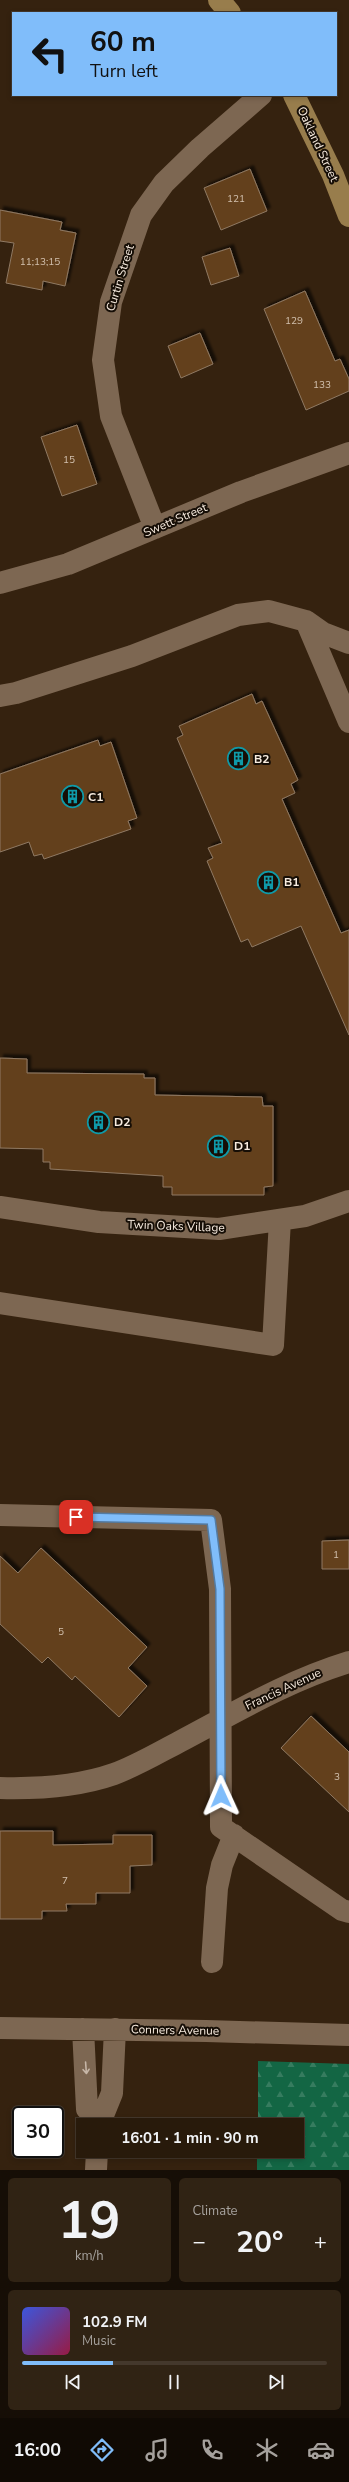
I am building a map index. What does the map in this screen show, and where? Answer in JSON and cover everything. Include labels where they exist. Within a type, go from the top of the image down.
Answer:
[{"type":"main road","points":[[219,0],[229,12]]},
{"type":"main road","name":"Oakland Street","points":[[294,96],[333,175],[349,216]]},
{"type":"street","name":"Curtin Street","points":[[155,528],[111,416],[102,360],[111,302],[141,215],[164,183],[260,96]]},
{"type":"street","name":"Swett Street","points":[[0,583],[68,564],[242,492],[349,453]]},
{"type":"street","points":[[0,696],[16,693],[132,656],[238,615],[268,611],[306,621],[323,633],[349,643]]},
{"type":"street","points":[[306,621],[349,722]]},
{"type":"street","name":"Twin Oaks Village","points":[[0,1207],[99,1222],[219,1229],[305,1216],[349,1201]]},
{"type":"street","points":[[0,1304],[273,1345],[280,1220]]},
{"type":"street","points":[[0,1515],[211,1520],[220,1589],[221,1827],[342,1910],[349,1912]]},
{"type":"street","name":"Francis Avenue","points":[[220,1720],[255,1700],[310,1674],[349,1662]]},
{"type":"street","points":[[0,1788],[41,1789],[79,1783],[114,1774],[220,1720]]},
{"type":"street","points":[[212,1962],[217,1888],[222,1864],[234,1836]]},
{"type":"street","name":"Conners Avenue","points":[[0,2028],[115,2029],[349,2035]]},
{"type":"street","points":[[84,2029],[87,2109],[95,2118]]},
{"type":"street","points":[[101,2118],[112,2093],[115,2029]]},
{"type":"street","points":[[96,2170],[97,2158]]},
{"type":"green space","points":[[258,2061],[349,2064],[349,2170],[257,2170],[257,2158],[304,2158],[304,2118],[258,2118]]},
{"type":"building","points":[[250,169],[267,211],[221,230],[204,188]]},
{"type":"building","points":[[0,210],[62,222],[60,230],[76,233],[65,286],[43,281],[42,290],[6,283],[14,243],[0,241]]},
{"type":"building","points":[[230,248],[239,276],[211,285],[202,257]]},
{"type":"building","points":[[305,291],[335,361],[340,359],[349,379],[349,391],[306,410],[264,309]]},
{"type":"building","points":[[200,333],[213,364],[181,378],[168,346]]},
{"type":"building","points":[[77,425],[97,484],[62,496],[41,437]]},
{"type":"building","points":[[252,694],[256,704],[262,701],[298,780],[291,784],[295,793],[282,799],[341,933],[349,930],[349,1035],[301,926],[252,947],[248,939],[241,942],[207,861],[213,858],[208,848],[222,843],[177,738],[183,735],[179,726]]},
{"type":"building","name":"C1","points":[[98,740],[100,746],[111,742],[137,818],[128,821],[131,829],[44,859],[42,854],[34,856],[29,842],[0,852],[0,774]]},
{"type":"building","points":[[0,1058],[27,1059],[27,1073],[144,1074],[144,1078],[155,1078],[155,1095],[262,1097],[263,1106],[273,1106],[273,1186],[264,1187],[264,1195],[172,1195],[172,1187],[163,1187],[163,1176],[50,1169],[50,1162],[43,1162],[43,1149],[0,1148]]},
{"type":"building","points":[[349,1540],[349,1569],[322,1569],[322,1541]]},
{"type":"building","points":[[41,1548],[147,1647],[128,1668],[147,1686],[119,1717],[75,1676],[72,1680],[48,1657],[42,1663],[0,1624],[0,1556],[18,1573]]},
{"type":"building","points":[[311,1716],[349,1752],[349,1812],[281,1748]]},
{"type":"building","points":[[0,1831],[53,1831],[53,1845],[113,1844],[113,1835],[152,1835],[152,1865],[130,1866],[130,1893],[96,1893],[96,1904],[66,1904],[67,1911],[42,1911],[42,1919],[0,1919]]},
{"type":"place","name":"B2","points":[[238,759]]},
{"type":"place","name":"C1","points":[[72,797]]},
{"type":"place","name":"B1","points":[[268,882]]},
{"type":"place","name":"D2","points":[[99,1122]]},
{"type":"place","name":"D1","points":[[218,1146]]},
{"type":"route","points":[[76,1517],[211,1520],[220,1589],[221,1796]]}]
